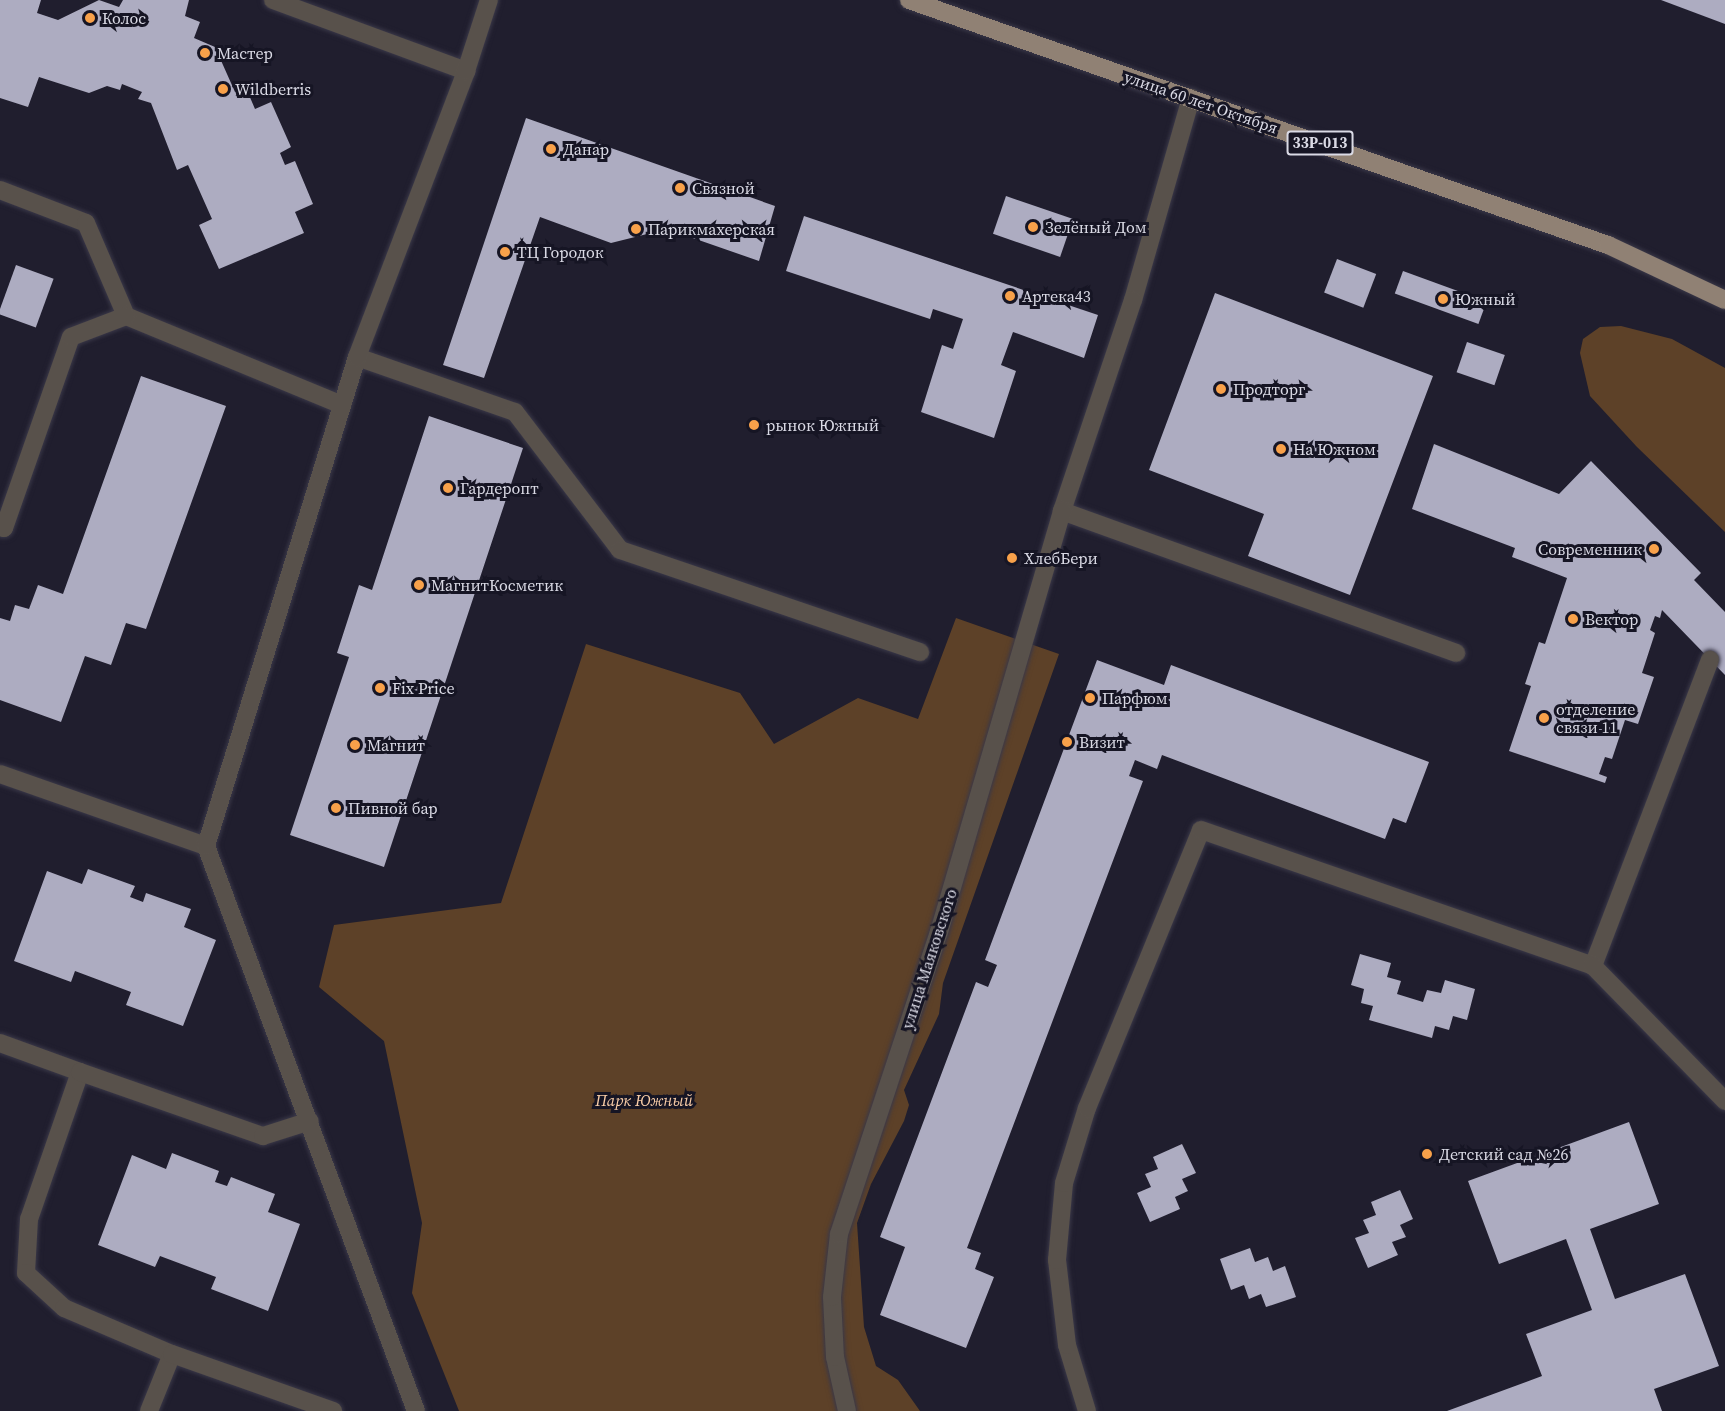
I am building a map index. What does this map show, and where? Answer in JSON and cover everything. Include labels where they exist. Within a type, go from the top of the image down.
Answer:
[{"type":"main road","name":"улица 60 лет Октября","points":[[909,0],[1608,245],[1725,300]]},
{"type":"street","points":[[273,0],[466,71]]},
{"type":"street","points":[[416,1411],[206,846],[357,357],[466,71],[489,0]]},
{"type":"street","name":"улица Маяковского","points":[[847,1411],[835,1357],[832,1297],[839,1234],[939,932],[1062,511],[1133,300],[1191,98]]},
{"type":"street","points":[[0,190],[86,223],[126,316]]},
{"type":"street","points":[[0,527],[4,528],[71,337],[126,316],[342,405]]},
{"type":"street","points":[[357,357],[515,412],[621,550],[920,652]]},
{"type":"street","points":[[1062,511],[1456,652]]},
{"type":"street","points":[[1593,966],[1710,660]]},
{"type":"street","points":[[0,774],[206,846]]},
{"type":"street","points":[[1087,1411],[1067,1345],[1057,1260],[1064,1183],[1087,1108],[1201,830],[1593,966],[1725,1101]]},
{"type":"street","points":[[0,1043],[263,1136],[310,1121]]},
{"type":"street","points":[[80,1072],[28,1219],[27,1273],[64,1308],[172,1354],[333,1411]]},
{"type":"street","points":[[149,1411],[172,1354]]},
{"type":"green space","points":[[1621,326],[1672,339],[1725,368],[1725,532],[1637,447],[1590,396],[1580,353],[1583,339],[1600,327]]},
{"type":"green space","name":"Парк Южный","points":[[956,618],[1059,654],[943,983],[939,1014],[904,1090],[909,1105],[904,1121],[871,1184],[857,1223],[864,1327],[876,1366],[898,1380],[920,1411],[459,1411],[412,1293],[422,1223],[384,1041],[319,987],[334,925],[501,903],[586,644],[740,693],[774,744],[858,698],[918,719]]},
{"type":"building","points":[[0,0],[41,0],[37,13],[58,20],[99,0],[119,7],[123,0],[189,0],[185,16],[200,22],[194,38],[215,47],[235,92],[246,88],[255,109],[271,102],[291,147],[280,153],[285,165],[295,161],[313,204],[295,212],[304,233],[219,269],[199,225],[212,219],[188,165],[177,170],[151,103],[138,99],[142,92],[122,84],[120,90],[107,86],[89,93],[39,77],[28,107],[0,98]]},
{"type":"building","points":[[1661,0],[1725,0],[1725,24]]},
{"type":"building","name":"ТЦ Городок","points":[[526,118],[775,206],[759,261],[667,229],[611,243],[540,217],[484,378],[443,365]]},
{"type":"building","name":"Зелёный Дом","points":[[1006,196],[1073,219],[1060,257],[993,234]]},
{"type":"building","points":[[804,216],[1098,315],[1084,358],[1013,332],[1001,365],[1016,371],[994,438],[921,412],[942,345],[953,349],[963,319],[933,309],[930,319],[786,271]]},
{"type":"building","points":[[1337,259],[1376,274],[1363,308],[1324,293]]},
{"type":"building","points":[[16,265],[54,279],[36,328],[0,315]]},
{"type":"building","points":[[1403,271],[1487,301],[1478,324],[1395,294]]},
{"type":"building","name":"На Южном","points":[[1215,293],[1433,376],[1350,595],[1248,556],[1264,514],[1149,470]]},
{"type":"building","points":[[1467,342],[1505,355],[1494,385],[1457,372]]},
{"type":"building","points":[[141,376],[226,406],[146,629],[126,623],[111,665],[85,656],[61,722],[0,700],[0,618],[10,621],[15,605],[29,609],[38,585],[63,594]]},
{"type":"building","points":[[429,416],[523,448],[384,867],[290,835],[349,657],[337,653],[359,585],[372,590]]},
{"type":"building","points":[[1434,444],[1559,494],[1591,461],[1701,573],[1694,580],[1725,612],[1725,675],[1662,610],[1660,618],[1655,616],[1650,630],[1655,633],[1642,673],[1654,677],[1638,724],[1625,720],[1612,759],[1605,757],[1599,774],[1607,777],[1605,783],[1509,751],[1531,686],[1525,684],[1539,642],[1545,644],[1567,578],[1512,557],[1515,548],[1412,509]]},
{"type":"building","points":[[1097,660],[1164,685],[1171,665],[1429,762],[1406,823],[1393,818],[1385,839],[1162,755],[1157,769],[1135,760],[1129,776],[1143,781],[967,1248],[981,1253],[975,1269],[994,1277],[966,1348],[880,1315],[905,1247],[880,1237],[976,982],[988,987],[997,965],[985,960]]},
{"type":"building","points":[[88,869],[135,886],[130,897],[143,902],[146,893],[191,909],[184,927],[216,940],[183,1026],[126,1005],[131,992],[75,971],[71,982],[14,961],[47,871],[82,884]]},
{"type":"building","points":[[1360,954],[1391,963],[1387,977],[1401,981],[1397,994],[1423,1002],[1427,990],[1441,993],[1445,980],[1475,989],[1467,1020],[1453,1016],[1449,1030],[1435,1026],[1432,1038],[1369,1020],[1373,1006],[1361,1003],[1364,989],[1351,985]]},
{"type":"building","points":[[1629,1122],[1659,1204],[1590,1229],[1615,1299],[1685,1274],[1719,1366],[1654,1389],[1662,1411],[1447,1411],[1542,1376],[1526,1334],[1592,1310],[1566,1239],[1499,1264],[1468,1181]]},
{"type":"building","points":[[1182,1144],[1196,1173],[1182,1179],[1188,1191],[1175,1197],[1180,1209],[1150,1222],[1137,1193],[1151,1187],[1145,1174],[1158,1169],[1153,1157]]},
{"type":"building","points":[[172,1153],[219,1171],[215,1182],[227,1186],[231,1177],[275,1194],[268,1212],[300,1224],[268,1311],[211,1289],[216,1277],[160,1256],[155,1267],[98,1245],[132,1155],[166,1169]]},
{"type":"building","points":[[1400,1190],[1413,1219],[1400,1225],[1406,1237],[1392,1242],[1398,1255],[1368,1268],[1355,1238],[1369,1233],[1363,1220],[1376,1215],[1371,1202]]},
{"type":"building","points":[[1250,1248],[1255,1262],[1268,1257],[1273,1271],[1285,1266],[1296,1297],[1266,1307],[1261,1294],[1249,1299],[1244,1285],[1231,1290],[1220,1259]]},
{"type":"place","name":"Колос","points":[[90,18]]},
{"type":"place","name":"Мастер","points":[[205,53]]},
{"type":"place","name":"Wildberris","points":[[223,89]]},
{"type":"place","name":"Данар","points":[[551,149]]},
{"type":"place","name":"Связной","points":[[680,188]]},
{"type":"place","name":"Зелёный Дом","points":[[1033,227]]},
{"type":"place","name":"Парикмахерская","points":[[636,229]]},
{"type":"place","name":"ТЦ Городок","points":[[505,252]]},
{"type":"place","name":"Артека43","points":[[1010,296]]},
{"type":"place","name":"Южный","points":[[1443,299]]},
{"type":"place","name":"Продторг","points":[[1221,389]]},
{"type":"place","name":"рынок Южный","points":[[754,425]]},
{"type":"place","name":"На Южном","points":[[1281,449]]},
{"type":"place","name":"Гардеропт","points":[[448,488]]},
{"type":"place","name":"Современник","points":[[1654,549]]},
{"type":"place","name":"ХлебБери","points":[[1012,558]]},
{"type":"place","name":"МагнитКосметик","points":[[419,585]]},
{"type":"place","name":"Вектор","points":[[1573,619]]},
{"type":"place","name":"Fix Price","points":[[380,688]]},
{"type":"place","name":"Парфюм","points":[[1090,698]]},
{"type":"place","name":"отделение связи 11","points":[[1544,718]]},
{"type":"place","name":"Визит","points":[[1067,742]]},
{"type":"place","name":"Магнит","points":[[355,745]]},
{"type":"place","name":"Пивной бар","points":[[336,808]]},
{"type":"place","name":"Детский сад №26","points":[[1427,1154]]}]
